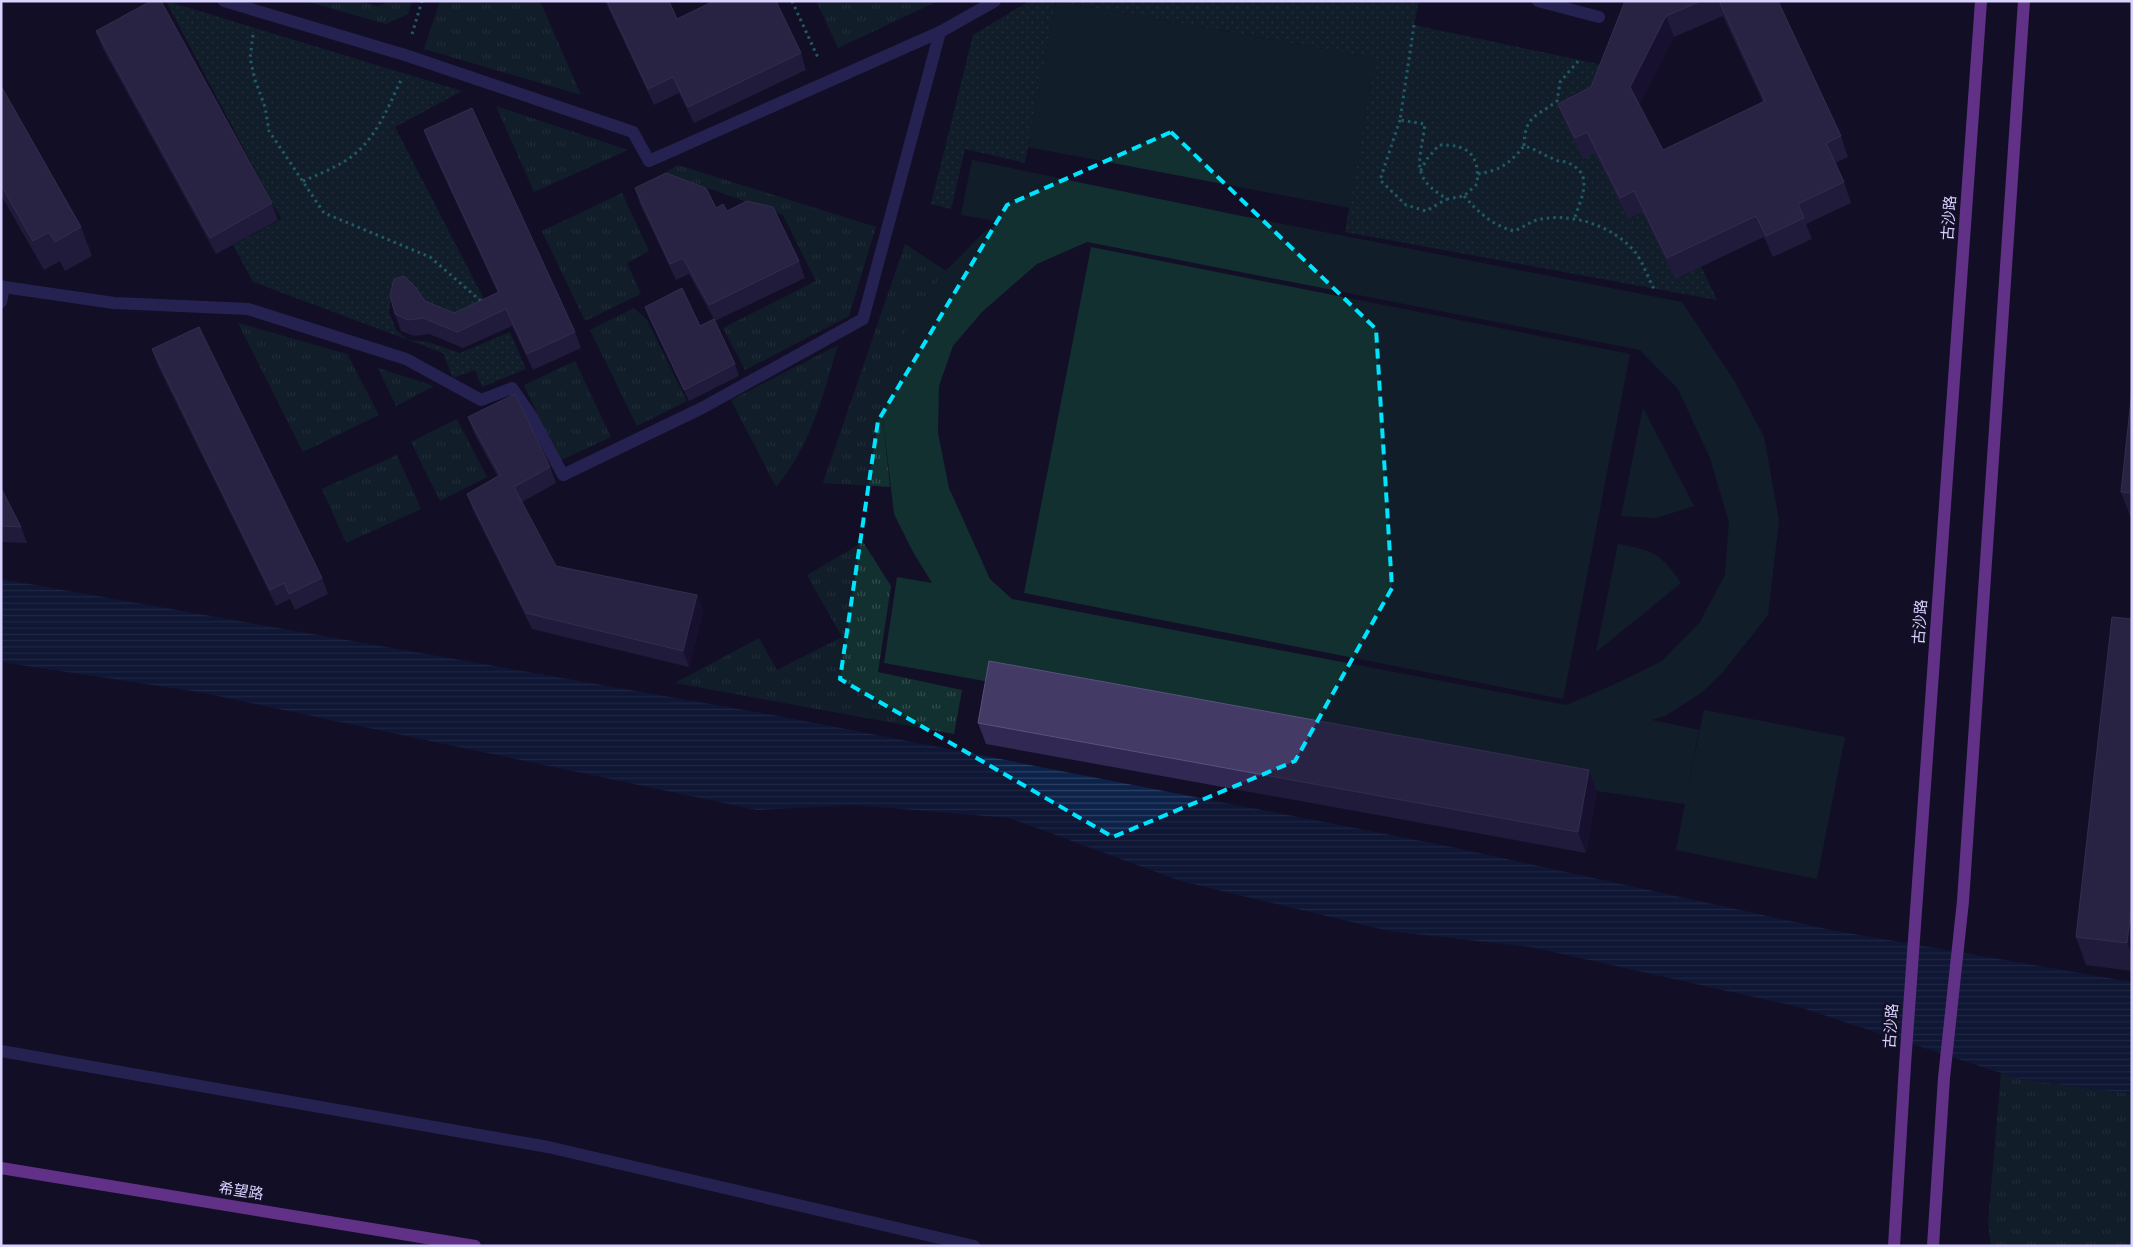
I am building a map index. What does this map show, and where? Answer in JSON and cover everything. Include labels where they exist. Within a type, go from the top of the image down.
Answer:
[{"type":"main road","name":"古沙路","points":[[1894,1246],[1904,1064],[1981,1]]},
{"type":"main road","points":[[1933,1246],[1944,1078],[1963,901],[2024,1]]},
{"type":"main road","name":"希望路","points":[[1,1168],[476,1246]]},
{"type":"street","points":[[224,1],[405,55],[633,132],[649,160],[940,32],[995,1]]},
{"type":"street","points":[[1538,1],[1599,17]]},
{"type":"street","points":[[1,302],[3,286],[114,303],[248,309],[406,359],[480,400],[512,388],[532,417],[563,475],[702,408],[863,320],[940,32]]},
{"type":"street","points":[[1,1051],[548,1147],[974,1246]]},
{"type":"path","points":[[405,55],[422,1]]},
{"type":"path","points":[[792,1],[828,81]]},
{"type":"path","points":[[1414,25],[1400,120],[1380,180],[1406,205],[1426,211],[1447,199],[1464,196],[1477,184],[1478,168],[1471,153],[1458,145],[1439,145],[1427,159],[1420,172]]},
{"type":"path","points":[[254,27],[250,58],[255,80],[265,107],[269,131],[324,213],[430,257],[488,307]]},
{"type":"path","points":[[1478,174],[1497,171],[1514,158],[1524,146],[1524,129],[1528,123],[1532,118],[1557,101],[1560,82],[1580,60]]},
{"type":"path","points":[[303,181],[347,160],[368,140],[388,111],[404,74]]},
{"type":"path","points":[[1400,120],[1425,124],[1420,172],[1428,188],[1447,199]]},
{"type":"path","points":[[1524,146],[1536,149],[1557,161],[1568,163],[1579,171],[1585,181],[1583,196],[1575,217]]},
{"type":"path","points":[[1464,196],[1482,216],[1500,227],[1514,231],[1540,219],[1575,217],[1596,226],[1625,243],[1636,253],[1654,290]]},
{"type":"highlighted area","points":[[1171,132],[1376,329],[1392,588],[1295,761],[1113,837],[840,679],[878,421],[1007,205]]},
{"type":"green space","points":[[166,1],[462,91],[395,127],[488,307],[458,323],[392,295],[389,312],[396,330],[408,340],[253,282],[233,245],[281,219]]},
{"type":"green space","points":[[305,1],[359,1],[378,6],[391,1],[412,1],[408,14],[386,24]]},
{"type":"green space","points":[[440,1],[540,1],[581,95],[424,49]]},
{"type":"green space","points":[[816,1],[938,1],[838,48]]},
{"type":"green space","points":[[1029,1],[1056,1],[1025,163],[965,149],[951,209],[931,204],[973,35]]},
{"type":"green space","points":[[1056,1],[1347,1],[1356,3],[1356,1],[1419,1],[1414,25],[1613,67],[1688,239],[1717,300],[1345,232],[1375,58]]},
{"type":"green space","points":[[1056,1],[1375,58],[1350,208],[1028,147]]},
{"type":"green space","points":[[496,106],[628,150],[534,192]]},
{"type":"green space","points":[[972,160],[1237,215],[1682,302],[1735,382],[1764,437],[1779,520],[1768,615],[1723,672],[1701,693],[1665,716],[1652,720],[1699,730],[1686,797],[1704,710],[1845,737],[1817,879],[1676,850],[1685,804],[1597,791],[884,663],[897,577],[932,583],[913,552],[894,514],[882,412],[895,360],[911,318],[941,276],[984,232],[1002,222],[961,215]],"holes":[[[1087,242],[1640,350],[1678,389],[1710,458],[1729,522],[1725,575],[1700,622],[1662,661],[1566,705],[1012,599],[990,579],[949,488],[938,433],[939,386],[953,346],[982,312],[1037,264]]]},
{"type":"green space","points":[[678,165],[876,227],[849,316],[745,370],[723,328],[816,281],[783,215],[672,175],[663,174]]},
{"type":"green space","points":[[622,193],[649,251],[627,263],[641,294],[585,321],[542,231]]},
{"type":"green space","points":[[905,244],[946,271],[911,318],[882,412],[890,487],[823,483]]},
{"type":"green space","points":[[1091,247],[1630,354],[1563,699],[1024,593]]},
{"type":"green space","points":[[634,308],[647,320],[687,401],[637,426],[590,330]]},
{"type":"green space","points":[[238,323],[347,354],[379,415],[303,452]]},
{"type":"green space","points":[[510,332],[526,369],[482,387],[475,370],[453,378],[443,353],[408,340],[428,342],[460,353]]},
{"type":"green space","points":[[838,345],[821,401],[807,437],[798,455],[776,487],[731,400]]},
{"type":"green space","points":[[575,361],[611,437],[559,461],[524,385]]},
{"type":"green space","points":[[378,368],[434,386],[396,406]]},
{"type":"green space","points":[[1643,408],[1694,506],[1656,518],[1621,516]]},
{"type":"green space","points":[[457,419],[487,477],[440,501],[411,442]]},
{"type":"green space","points":[[397,455],[421,509],[346,543],[322,489]]},
{"type":"green space","points":[[863,542],[891,586],[878,672],[962,690],[954,734],[675,683],[759,638],[777,670],[842,637],[807,575]]},
{"type":"green space","points":[[1618,544],[1648,551],[1655,555],[1667,565],[1681,583],[1596,652]]},
{"type":"green space","points":[[2001,1073],[2019,1079],[2132,1094],[2132,1246],[1991,1246],[1988,1223]]},
{"type":"water","points":[[1,579],[789,718],[1447,846],[1836,931],[2132,982],[2132,1094],[2019,1079],[1799,1007],[1531,947],[1389,931],[1181,881],[1009,818],[855,805],[757,810],[199,692],[1,662]]},
{"type":"building","points":[[151,1],[161,1],[272,203],[210,238],[96,31]]},
{"type":"building","points":[[607,1],[669,1],[677,19],[714,1],[776,1],[801,53],[688,107],[673,77],[648,89]]},
{"type":"building","points":[[1625,1],[1701,1],[1666,16],[1630,87],[1663,150],[1765,101],[1719,1],[1778,1],[1841,136],[1826,143],[1844,182],[1798,204],[1804,218],[1766,236],[1756,216],[1667,258],[1634,191],[1620,198],[1587,132],[1575,138],[1558,104],[1591,87]]},
{"type":"building","points":[[1,86],[81,227],[55,242],[49,232],[33,241],[1,185]]},
{"type":"building","points":[[472,108],[575,332],[527,354],[506,309],[457,332],[423,318],[408,320],[395,314],[390,295],[394,279],[404,276],[425,301],[454,313],[499,292],[424,130]]},
{"type":"building","points":[[666,173],[706,188],[716,208],[723,204],[727,211],[747,201],[773,207],[799,261],[709,305],[683,258],[670,264],[635,188]]},
{"type":"building","points":[[682,288],[700,326],[714,319],[735,364],[684,390],[645,307]]},
{"type":"building","points":[[199,327],[322,578],[289,594],[284,583],[270,590],[152,349]]},
{"type":"building","points":[[2132,390],[2132,493],[2121,492]]},
{"type":"building","points":[[515,394],[550,467],[514,487],[556,566],[697,595],[683,651],[526,613],[467,494],[500,475],[468,417]]},
{"type":"building","points":[[1,488],[21,527],[1,526]]},
{"type":"building","points":[[2112,617],[2132,619],[2132,902],[2127,943],[2076,937]]},
{"type":"building","points":[[989,661],[1589,770],[1578,832],[978,723]]}]
